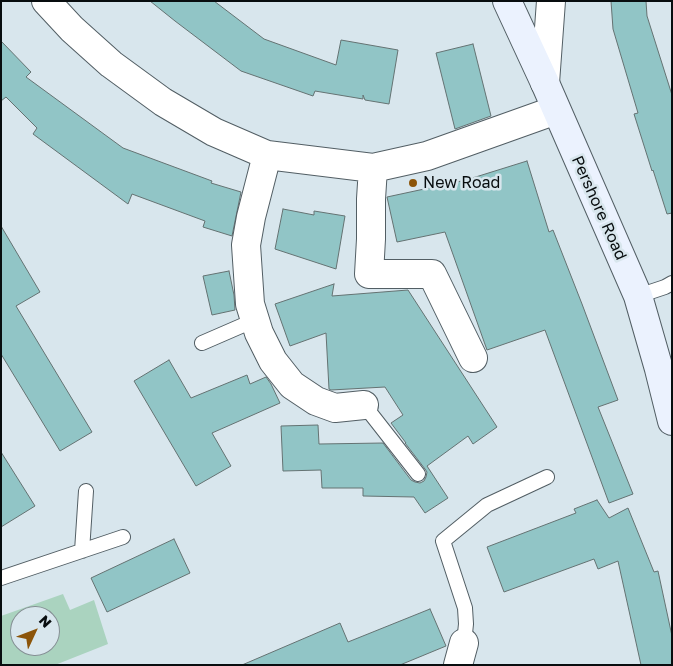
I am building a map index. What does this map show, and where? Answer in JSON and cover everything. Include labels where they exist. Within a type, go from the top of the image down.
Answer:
[{"type":"main road","name":"Pershore Road","points":[[507,1],[638,296],[672,421]]},
{"type":"street","points":[[46,1],[72,29],[111,64],[163,102],[214,132],[267,155],[373,168],[427,156],[556,110]]},
{"type":"street","points":[[545,83],[551,1]]},
{"type":"street","points":[[267,155],[251,216],[246,245],[250,304],[259,333],[273,361],[292,385],[316,401],[335,408],[364,404]]},
{"type":"street","points":[[373,168],[368,274],[432,274],[473,358]]},
{"type":"lane","points":[[638,296],[672,283]]},
{"type":"lane","points":[[202,343],[255,320]]},
{"type":"lane","points":[[364,404],[418,474]]},
{"type":"lane","points":[[461,654],[466,624],[465,608],[443,541],[487,506],[547,477]]},
{"type":"lane","points":[[82,550],[86,492]]},
{"type":"lane","points":[[1,578],[123,537]]},
{"type":"green space","points":[[63,594],[70,610],[94,600],[108,644],[55,665],[1,665],[1,616],[10,613],[10,656],[60,656],[60,606],[29,606]]},
{"type":"building","points":[[150,1],[214,1],[264,39],[336,65],[341,40],[398,50],[389,104],[365,100],[363,95],[363,99],[315,91],[313,96],[241,71]]},
{"type":"building","points":[[611,1],[646,1],[647,16],[672,95],[672,213],[667,214],[634,114],[638,113],[613,29]]},
{"type":"building","points":[[1,41],[31,72],[26,77],[123,148],[212,181],[211,183],[241,192],[232,236],[203,227],[205,221],[132,194],[128,204],[33,134],[37,128],[6,97],[1,101]]},
{"type":"building","points":[[473,44],[491,116],[455,129],[436,53]]},
{"type":"building","points":[[527,161],[549,232],[553,230],[618,400],[598,407],[633,494],[609,503],[545,330],[487,350],[445,232],[397,242],[387,197],[466,180]]},
{"type":"building","points":[[283,209],[314,215],[314,211],[345,216],[336,269],[275,249]]},
{"type":"building","points":[[1,226],[40,292],[16,306],[92,432],[60,451],[1,354]]},
{"type":"building","points":[[229,271],[235,310],[212,315],[203,276]]},
{"type":"building","points":[[334,284],[332,296],[408,290],[497,427],[473,444],[468,436],[427,466],[448,498],[425,513],[414,497],[363,496],[363,488],[322,488],[321,470],[283,471],[281,426],[318,425],[319,444],[383,443],[411,480],[420,483],[426,477],[427,472],[391,423],[403,415],[385,387],[329,389],[326,333],[290,346],[275,304]]},
{"type":"building","points":[[169,360],[191,398],[247,375],[250,384],[266,377],[280,403],[212,433],[231,466],[196,486],[134,381]]},
{"type":"building","points":[[1,452],[35,506],[1,527]]},
{"type":"building","points":[[597,500],[609,518],[628,508],[654,572],[658,571],[672,636],[672,665],[641,665],[618,561],[598,569],[594,559],[504,592],[487,547],[576,513],[574,509]]},
{"type":"building","points":[[174,539],[190,573],[107,612],[91,578]]},
{"type":"building","points":[[430,609],[446,646],[400,665],[242,665],[340,623],[348,642]]},
{"type":"place","name":"New Road","points":[[413,183]]}]
